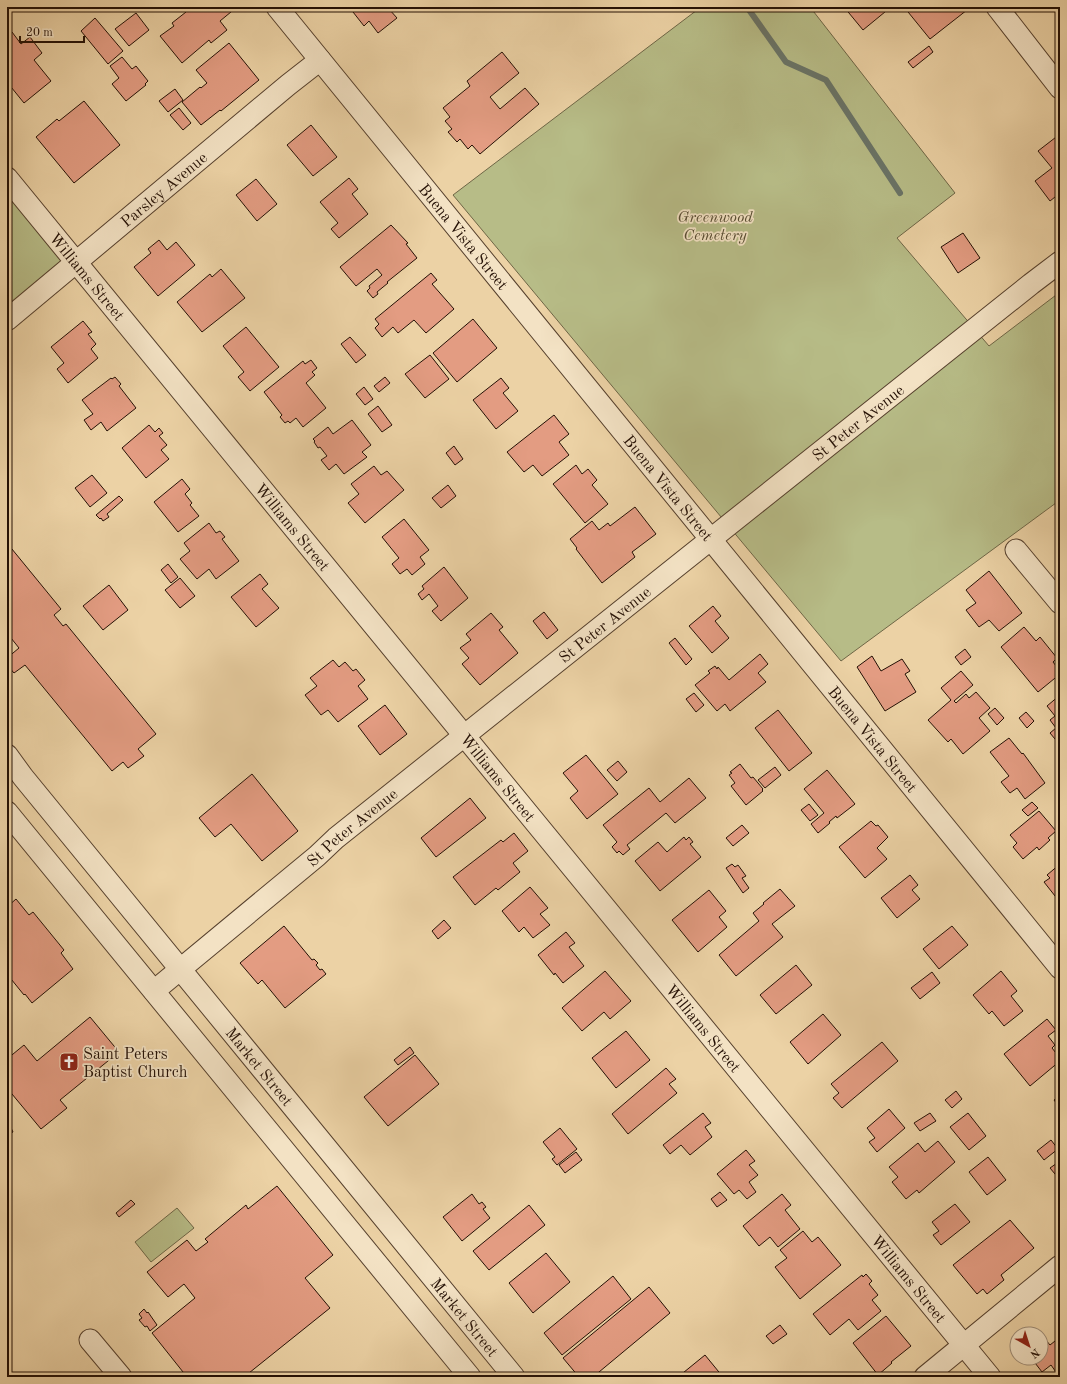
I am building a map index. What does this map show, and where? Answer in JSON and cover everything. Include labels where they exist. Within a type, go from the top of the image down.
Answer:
[{"type":"street","name":"Buena Vista Street","points":[[277,7],[1060,968]]},
{"type":"street","points":[[997,7],[1060,88]]},
{"type":"street","name":"Parsley Avenue","points":[[7,320],[288,85],[320,60]]},
{"type":"street","name":"Williams Street","points":[[7,178],[990,1377]]},
{"type":"street","name":"St Peter Avenue","points":[[154,991],[317,856],[336,838],[464,735],[710,538],[1060,262]]},
{"type":"street","points":[[1016,550],[1060,603]]},
{"type":"street","name":"Market Street","points":[[7,755],[23,777],[514,1377]]},
{"type":"street","points":[[7,812],[470,1377]]},
{"type":"street","points":[[925,1377],[1060,1266]]},
{"type":"street","points":[[437,1337],[464,1316]]},
{"type":"street","points":[[90,1340],[121,1377]]},
{"type":"green space","name":"Greenwood Cemetery","points":[[701,7],[810,7],[955,193],[897,238],[989,346],[1060,292],[1060,500],[841,661],[453,195]]},
{"type":"green space","points":[[7,187],[67,260],[7,309]]},
{"type":"green space","points":[[177,1208],[194,1228],[151,1262],[135,1242]]},
{"type":"building","points":[[186,7],[237,7],[220,21],[227,30],[211,43],[209,40],[182,63],[160,36],[174,26],[172,23],[186,12],[184,9]]},
{"type":"building","points":[[358,7],[391,7],[389,9],[397,18],[378,33],[369,21],[364,26],[353,12]]},
{"type":"building","points":[[844,7],[891,7],[863,30]]},
{"type":"building","points":[[904,7],[964,7],[967,10],[930,39]]},
{"type":"building","points":[[136,13],[149,30],[129,46],[115,29]]},
{"type":"building","points":[[95,18],[123,51],[108,64],[81,31]]},
{"type":"building","points":[[12,32],[21,44],[30,37],[42,53],[34,60],[51,81],[24,103],[7,82],[7,36]]},
{"type":"building","points":[[229,43],[259,80],[201,125],[182,102],[207,83],[196,70]]},
{"type":"building","points":[[929,46],[933,52],[913,68],[908,62]]},
{"type":"building","points":[[502,52],[519,73],[490,97],[500,109],[525,88],[539,104],[480,154],[472,145],[468,149],[460,139],[457,142],[448,132],[452,129],[445,121],[450,117],[443,108],[470,86],[467,81]]},
{"type":"building","points":[[122,57],[132,69],[136,66],[148,81],[145,84],[146,85],[126,101],[112,84],[119,78],[110,66]]},
{"type":"building","points":[[175,89],[183,100],[168,112],[159,101]]},
{"type":"building","points":[[84,101],[120,145],[74,183],[36,137],[57,119],[59,121]]},
{"type":"building","points":[[179,108],[191,123],[183,130],[170,115]]},
{"type":"building","points":[[311,125],[337,157],[313,176],[287,145]]},
{"type":"building","points":[[1060,134],[1060,193],[1050,201],[1035,181],[1052,168],[1038,151]]},
{"type":"building","points":[[349,178],[358,189],[352,194],[368,214],[339,238],[331,229],[338,223],[320,202]]},
{"type":"building","points":[[256,179],[277,204],[257,221],[236,195]]},
{"type":"building","points":[[391,225],[408,243],[406,244],[417,258],[387,282],[388,283],[377,292],[378,294],[373,298],[367,291],[370,288],[369,286],[382,275],[377,269],[356,286],[340,267]]},
{"type":"building","points":[[963,233],[980,258],[958,273],[941,247]]},
{"type":"building","points":[[159,240],[167,250],[176,242],[195,265],[158,296],[134,267],[151,253],[148,249]]},
{"type":"building","points":[[221,269],[245,298],[202,332],[177,302],[210,274],[212,277]]},
{"type":"building","points":[[431,273],[437,280],[432,284],[454,309],[426,333],[414,320],[398,333],[393,327],[382,337],[375,328],[379,324],[375,319]]},
{"type":"building","points":[[473,319],[497,348],[457,382],[433,353]]},
{"type":"building","points":[[83,321],[92,332],[88,334],[96,344],[91,349],[98,358],[68,383],[57,369],[64,363],[51,347]]},
{"type":"building","points":[[246,327],[279,367],[250,391],[238,377],[244,372],[223,346]]},
{"type":"building","points":[[350,337],[366,355],[356,363],[341,344]]},
{"type":"building","points":[[430,355],[449,379],[425,398],[405,374]]},
{"type":"building","points":[[311,360],[317,368],[312,372],[315,375],[306,383],[326,408],[303,427],[296,418],[290,423],[288,421],[285,423],[280,417],[282,415],[264,392],[303,361],[305,364]]},
{"type":"building","points":[[115,377],[121,384],[119,386],[136,408],[107,431],[101,422],[91,430],[84,420],[93,414],[82,400],[111,378],[112,379]]},
{"type":"building","points":[[385,377],[390,383],[379,392],[374,386]]},
{"type":"building","points":[[501,378],[509,388],[503,393],[518,411],[496,429],[473,400]]},
{"type":"building","points":[[364,387],[373,399],[365,405],[356,394]]},
{"type":"building","points":[[378,406],[392,425],[382,432],[368,414]]},
{"type":"building","points":[[554,415],[569,434],[559,442],[569,455],[542,476],[533,465],[524,472],[507,452]]},
{"type":"building","points":[[352,420],[371,445],[362,452],[367,457],[344,474],[336,464],[329,470],[321,460],[327,456],[320,447],[318,448],[313,439],[328,427],[333,434]]},
{"type":"building","points":[[149,425],[155,432],[159,428],[163,433],[159,436],[167,445],[161,450],[169,459],[146,478],[122,448]]},
{"type":"building","points":[[454,446],[463,459],[455,465],[446,453]]},
{"type":"building","points":[[576,465],[582,474],[588,469],[597,480],[592,485],[608,504],[585,523],[553,484]]},
{"type":"building","points":[[374,466],[381,475],[387,471],[404,490],[365,523],[348,503],[359,494],[351,484]]},
{"type":"building","points":[[92,475],[107,493],[90,507],[75,488]]},
{"type":"building","points":[[182,479],[190,489],[185,494],[192,503],[190,505],[199,516],[178,532],[154,502]]},
{"type":"building","points":[[448,485],[456,496],[441,508],[432,498]]},
{"type":"building","points":[[119,496],[123,500],[107,514],[109,517],[103,521],[96,515]]},
{"type":"building","points":[[635,507],[656,534],[632,552],[635,557],[602,583],[570,539],[592,521],[599,530],[608,523],[610,526]]},
{"type":"building","points":[[404,519],[429,550],[420,557],[425,564],[412,575],[407,569],[400,574],[392,564],[399,558],[382,537]]},
{"type":"building","points":[[209,523],[216,533],[220,531],[225,537],[222,539],[239,561],[216,579],[209,569],[197,579],[180,559],[190,551],[184,543]]},
{"type":"building","points":[[7,543],[61,609],[54,615],[63,626],[66,624],[156,734],[138,749],[144,756],[128,768],[123,762],[112,771],[25,665],[14,673],[7,665],[7,658],[19,648],[7,633]]},
{"type":"building","points":[[168,564],[178,577],[171,583],[161,570]]},
{"type":"building","points":[[444,567],[468,598],[441,621],[432,611],[438,606],[429,594],[422,600],[418,594],[424,589],[422,586]]},
{"type":"building","points":[[989,571],[1022,613],[999,631],[989,620],[979,627],[966,610],[976,603],[966,590]]},
{"type":"building","points":[[260,574],[268,584],[262,589],[279,608],[256,627],[231,597]]},
{"type":"building","points":[[180,578],[195,596],[180,608],[165,590]]},
{"type":"building","points":[[109,585],[128,610],[103,630],[83,606]]},
{"type":"building","points":[[713,606],[721,616],[715,621],[729,638],[712,653],[689,626]]},
{"type":"building","points":[[544,612],[558,630],[547,639],[533,621]]},
{"type":"building","points":[[491,613],[503,627],[499,630],[518,653],[480,685],[462,664],[469,658],[460,648],[471,640],[466,634]]},
{"type":"building","points":[[1024,627],[1036,641],[1040,637],[1057,658],[1053,662],[1060,671],[1060,674],[1038,692],[1001,647]]},
{"type":"building","points":[[675,638],[692,659],[686,665],[669,643]]},
{"type":"building","points":[[965,649],[971,657],[961,665],[955,657]]},
{"type":"building","points":[[760,654],[768,664],[758,673],[766,682],[730,711],[725,704],[717,711],[695,685],[710,673],[708,671],[715,666],[717,669],[718,667],[729,680]]},
{"type":"building","points":[[872,656],[881,671],[902,659],[910,671],[905,674],[916,692],[885,711],[857,667]]},
{"type":"building","points":[[333,660],[339,667],[345,662],[353,671],[356,669],[365,680],[358,686],[368,699],[338,722],[328,710],[321,715],[305,695],[317,686],[310,678]]},
{"type":"building","points":[[961,671],[973,685],[954,701],[956,703],[966,694],[969,698],[976,692],[990,708],[979,718],[990,731],[963,754],[951,739],[948,742],[928,720],[951,700],[941,688]]},
{"type":"building","points":[[694,693],[704,705],[696,712],[686,699]]},
{"type":"building","points":[[1060,695],[1060,745],[1050,733],[1056,728],[1050,720],[1055,716],[1047,706]]},
{"type":"building","points":[[385,705],[407,734],[380,755],[358,726]]},
{"type":"building","points":[[995,708],[1004,718],[997,725],[988,714]]},
{"type":"building","points":[[778,710],[812,753],[789,771],[755,728]]},
{"type":"building","points":[[1026,712],[1034,721],[1027,728],[1019,718]]},
{"type":"building","points":[[1009,738],[1022,754],[1023,753],[1045,783],[1025,799],[1017,788],[1010,793],[1001,782],[1009,776],[990,752]]},
{"type":"building","points":[[586,755],[618,794],[587,819],[570,798],[578,791],[563,773]]},
{"type":"building","points":[[618,761],[627,772],[617,781],[607,770]]},
{"type":"building","points":[[740,764],[751,778],[753,777],[763,789],[763,791],[746,805],[731,786],[735,783],[729,775],[732,773],[730,772]]},
{"type":"building","points":[[775,767],[781,775],[765,788],[758,780]]},
{"type":"building","points":[[827,770],[855,804],[837,818],[836,816],[818,833],[811,824],[824,813],[804,789]]},
{"type":"building","points":[[252,774],[298,831],[262,861],[231,824],[215,837],[199,818]]},
{"type":"building","points":[[689,778],[706,798],[675,823],[666,813],[627,845],[630,849],[623,855],[619,851],[617,853],[612,847],[617,842],[603,825],[649,788],[660,802]]},
{"type":"building","points":[[470,798],[486,818],[436,857],[421,838]]},
{"type":"building","points":[[1032,802],[1038,808],[1028,816],[1022,810]]},
{"type":"building","points":[[809,804],[818,815],[810,821],[801,810]]},
{"type":"building","points":[[1039,811],[1056,831],[1048,838],[1050,840],[1039,850],[1037,847],[1023,859],[1013,847],[1017,843],[1010,835]]},
{"type":"building","points":[[871,821],[876,826],[878,825],[888,837],[877,848],[887,859],[865,878],[839,847]]},
{"type":"building","points":[[742,825],[749,833],[733,846],[726,838]]},
{"type":"building","points":[[514,833],[528,851],[513,863],[520,872],[498,890],[496,888],[475,905],[453,877],[501,840],[503,842]]},
{"type":"building","points":[[684,837],[686,840],[689,837],[693,842],[690,844],[701,857],[660,891],[635,861],[658,842],[667,852]]},
{"type":"building","points":[[732,864],[735,867],[738,865],[746,876],[742,878],[749,888],[743,893],[726,868]]},
{"type":"building","points":[[1060,864],[1059,901],[1044,882],[1050,878],[1047,875]]},
{"type":"building","points":[[910,875],[918,885],[912,890],[920,899],[897,918],[881,898]]},
{"type":"building","points":[[530,887],[548,908],[540,914],[550,925],[533,938],[524,927],[519,932],[502,911]]},
{"type":"building","points":[[780,889],[795,906],[772,924],[783,937],[736,976],[719,955],[759,921],[753,913]]},
{"type":"building","points":[[709,890],[726,911],[719,917],[727,927],[698,952],[672,920]]},
{"type":"building","points":[[16,899],[29,915],[33,912],[64,950],[61,953],[73,969],[32,1003],[7,974],[7,907]]},
{"type":"building","points":[[444,920],[451,928],[438,939],[432,931]]},
{"type":"building","points":[[284,926],[312,960],[314,959],[318,963],[316,965],[320,970],[322,969],[326,974],[285,1008],[262,980],[258,984],[240,963]]},
{"type":"building","points":[[952,926],[968,945],[939,969],[923,949]]},
{"type":"building","points":[[566,932],[575,943],[569,947],[584,966],[563,983],[555,973],[554,975],[538,955]]},
{"type":"building","points":[[796,965],[812,985],[776,1014],[760,995]]},
{"type":"building","points":[[605,971],[631,1001],[610,1019],[604,1012],[582,1031],[562,1008]]},
{"type":"building","points":[[1001,971],[1017,991],[1011,996],[1023,1011],[1004,1026],[992,1011],[989,1014],[973,995]]},
{"type":"building","points":[[932,972],[940,983],[920,999],[911,988]]},
{"type":"building","points":[[823,1014],[841,1035],[808,1064],[790,1042]]},
{"type":"building","points":[[90,1017],[119,1052],[60,1100],[67,1108],[41,1129],[7,1088],[7,1059],[24,1045],[37,1061]]},
{"type":"building","points":[[1047,1019],[1056,1030],[1048,1036],[1055,1045],[1052,1048],[1060,1058],[1060,1061],[1030,1086],[1004,1054]]},
{"type":"building","points":[[626,1031],[650,1060],[616,1088],[592,1058]]},
{"type":"building","points":[[882,1042],[898,1061],[842,1108],[833,1098],[839,1093],[831,1084]]},
{"type":"building","points":[[410,1047],[414,1053],[398,1065],[394,1060]]},
{"type":"building","points":[[415,1055],[439,1084],[388,1126],[364,1097]]},
{"type":"building","points":[[666,1068],[676,1079],[669,1084],[677,1093],[628,1134],[612,1114]]},
{"type":"building","points":[[956,1091],[962,1099],[952,1108],[945,1100]]},
{"type":"building","points":[[1060,1095],[1060,1108],[1054,1100]]},
{"type":"building","points":[[889,1109],[905,1128],[877,1152],[869,1142],[875,1138],[867,1128]]},
{"type":"building","points":[[703,1113],[711,1123],[705,1127],[712,1137],[690,1155],[681,1145],[670,1154],[663,1145]]},
{"type":"building","points":[[930,1113],[936,1121],[920,1131],[914,1123]]},
{"type":"building","points":[[968,1113],[986,1136],[969,1150],[950,1127]]},
{"type":"building","points":[[7,1120],[13,1132],[7,1135]]},
{"type":"building","points":[[560,1128],[577,1149],[557,1165],[552,1159],[555,1157],[543,1142]]},
{"type":"building","points":[[1051,1140],[1058,1149],[1044,1160],[1037,1151]]},
{"type":"building","points":[[938,1141],[955,1162],[919,1193],[917,1190],[906,1199],[892,1182],[898,1177],[889,1167],[918,1143],[925,1152]]},
{"type":"building","points":[[746,1150],[755,1161],[749,1165],[758,1175],[749,1182],[756,1192],[747,1199],[739,1190],[734,1194],[717,1174]]},
{"type":"building","points":[[576,1152],[582,1160],[565,1173],[559,1165]]},
{"type":"building","points":[[988,1157],[1006,1180],[987,1195],[969,1172]]},
{"type":"building","points":[[1060,1161],[1060,1180],[1050,1168]]},
{"type":"building","points":[[277,1186],[333,1255],[305,1278],[330,1308],[244,1377],[187,1377],[152,1333],[195,1298],[184,1284],[168,1297],[147,1272],[187,1240],[196,1251],[208,1242],[205,1239],[246,1205],[248,1209]]},
{"type":"building","points":[[720,1192],[727,1200],[717,1207],[711,1199]]},
{"type":"building","points":[[472,1194],[479,1204],[482,1202],[486,1207],[483,1209],[490,1218],[462,1241],[443,1217]]},
{"type":"building","points":[[782,1194],[791,1205],[785,1210],[800,1229],[778,1247],[770,1237],[759,1246],[743,1226]]},
{"type":"building","points":[[131,1200],[135,1204],[119,1217],[116,1213]]},
{"type":"building","points":[[955,1204],[970,1222],[941,1245],[933,1235],[939,1231],[932,1222]]},
{"type":"building","points":[[529,1205],[545,1225],[489,1270],[473,1251]]},
{"type":"building","points":[[1010,1220],[1034,1248],[1001,1275],[1004,1280],[987,1294],[983,1289],[977,1294],[953,1265]]},
{"type":"building","points":[[803,1231],[812,1242],[818,1237],[841,1265],[800,1299],[775,1267],[787,1258],[780,1250]]},
{"type":"building","points":[[546,1253],[570,1282],[533,1313],[509,1283]]},
{"type":"building","points":[[866,1274],[872,1281],[869,1284],[878,1295],[872,1300],[881,1311],[858,1330],[849,1319],[830,1335],[813,1314],[862,1275],[863,1277]]},
{"type":"building","points":[[613,1276],[631,1299],[562,1355],[544,1333]]},
{"type":"building","points":[[649,1287],[670,1313],[593,1377],[579,1377],[563,1358]]},
{"type":"building","points":[[144,1309],[147,1313],[148,1312],[157,1325],[150,1331],[147,1326],[145,1327],[139,1320],[142,1318],[139,1314]]},
{"type":"building","points":[[886,1316],[911,1346],[878,1375],[853,1343]]},
{"type":"building","points":[[780,1325],[787,1334],[773,1344],[766,1336]]},
{"type":"building","points":[[1060,1337],[1060,1373],[1058,1375],[1051,1365],[1042,1372],[1037,1366],[1049,1366],[1049,1344],[1050,1345]]},
{"type":"building","points":[[705,1355],[723,1377],[678,1377]]},
{"type":"waterway","points":[[747,7],[786,62],[826,80],[900,193]]},
{"type":"place","name":"Saint Peters Baptist Church","points":[[69,1062]]}]
